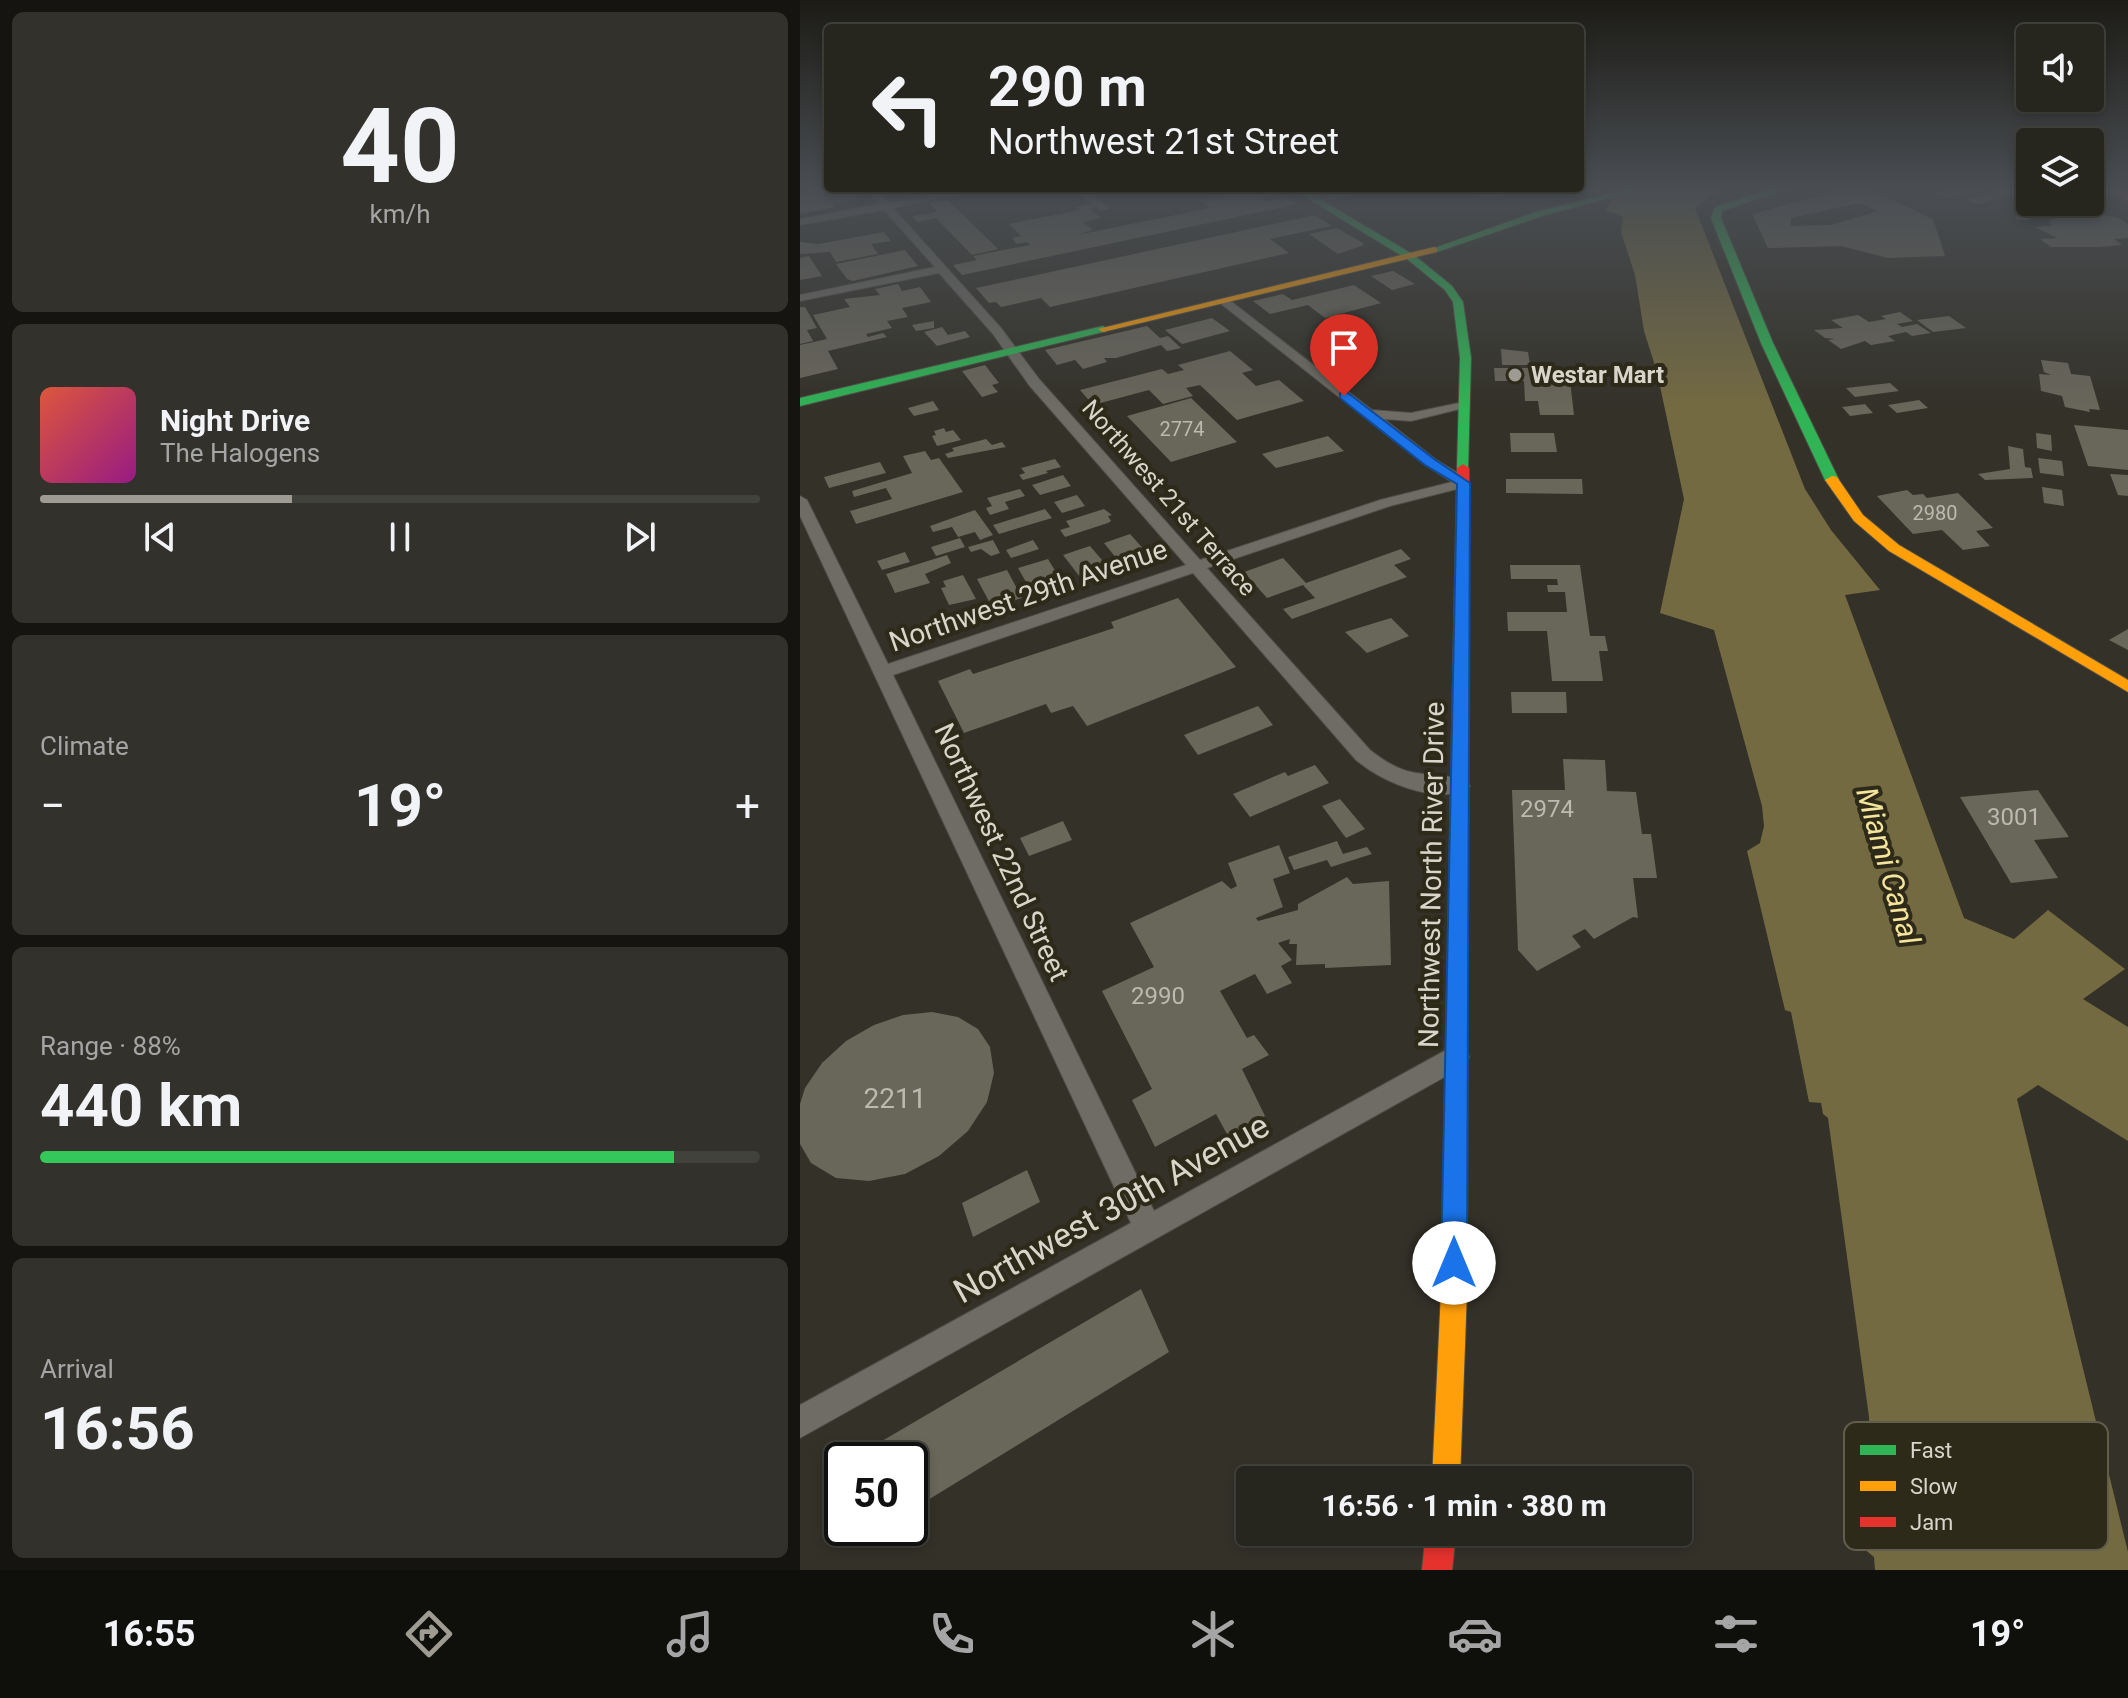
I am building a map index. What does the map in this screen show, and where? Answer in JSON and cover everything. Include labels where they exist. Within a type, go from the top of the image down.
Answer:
[{"type":"main road","points":[[800,402],[1007,345],[1350,263]]},
{"type":"main road","points":[[800,386],[1224,301],[1358,263]]},
{"type":"main road","name":"Northwest North River Drive","points":[[1418,263],[1440,279],[1462,308],[1464,483],[1457,1057],[1447,1466]]},
{"type":"main road","points":[[1734,263],[1829,480],[1843,503],[1861,523],[1904,554],[2128,687]]},
{"type":"main road","points":[[1437,1570],[1440,1546]]},
{"type":"street","name":"Northwest 21st Terrace","points":[[937,263],[1196,566],[1373,764],[1410,784],[1460,786]]},
{"type":"street","points":[[800,298],[942,269]]},
{"type":"street","points":[[1224,301],[1430,462],[1464,483]]},
{"type":"street","points":[[1367,414],[1411,417],[1463,404]]},
{"type":"street","name":"Northwest 29th Avenue","points":[[883,672],[1385,503],[1464,483]]},
{"type":"street","name":"Northwest 22nd Street","points":[[800,500],[1148,1229]]},
{"type":"street","name":"Northwest 30th Avenue","points":[[800,1422],[1457,1057]]},
{"type":"water","name":"Miami Canal","points":[[1631,263],[1717,263],[1805,489],[1831,530],[1880,590],[1845,595],[1964,918],[2014,939],[2048,910],[2125,969],[2083,999],[2128,1027],[2128,1141],[2038,1085],[2017,1099],[2096,1422],[1869,1422],[1828,1118],[1823,1114],[1821,1103],[1809,1102],[1791,1012],[1785,1010],[1747,851],[1760,843],[1764,826],[1762,806],[1714,630],[1660,613],[1684,499],[1657,372],[1644,331]]},
{"type":"water","points":[[2108,1470],[2128,1552],[2128,1570],[1875,1570],[1874,1557],[1865,1550],[2108,1550]]},
{"type":"building","points":[[800,263],[814,263],[822,276],[800,280]]},
{"type":"building","points":[[916,263],[918,266],[853,281],[847,279],[836,264]]},
{"type":"building","points":[[961,263],[1018,263],[962,275],[953,265]]},
{"type":"building","points":[[1091,263],[1244,263],[1050,307],[1041,298],[1001,307],[996,302],[989,303],[976,288]]},
{"type":"building","points":[[1393,271],[1415,284],[1392,290],[1371,276]]},
{"type":"building","points":[[898,284],[902,291],[920,287],[931,302],[902,308],[908,317],[887,321],[892,328],[866,334],[868,337],[883,333],[887,337],[828,351],[838,369],[800,378],[800,345],[827,339],[813,315],[850,307],[844,299],[880,295],[875,289]]},
{"type":"building","points":[[1354,285],[1381,303],[1325,318],[1308,305],[1270,314],[1253,301],[1283,294],[1292,300]]},
{"type":"building","points":[[800,307],[805,307],[817,328],[807,330],[813,341],[800,344]]},
{"type":"building","points":[[1900,312],[1913,321],[1897,324],[1902,327],[1917,324],[1931,333],[1912,336],[1906,332],[1888,336],[1895,341],[1871,345],[1865,341],[1841,349],[1828,340],[1835,339],[1825,338],[1814,330],[1843,328],[1831,320],[1858,315],[1869,322]]},
{"type":"building","points":[[1949,316],[1966,328],[1933,332],[1917,320]]},
{"type":"building","points":[[1212,318],[1230,331],[1182,344],[1165,330]]},
{"type":"building","points":[[934,321],[934,328],[916,331],[912,325]]},
{"type":"building","points":[[1147,326],[1160,338],[1168,336],[1181,348],[1167,351],[1161,345],[1116,358],[1104,358],[1107,362],[1083,369],[1075,360],[1057,365],[1045,350]]},
{"type":"building","points":[[942,327],[948,335],[965,331],[970,337],[937,346],[924,332]]},
{"type":"building","points":[[1501,349],[1528,352],[1530,365],[1502,365]]},
{"type":"building","points":[[1230,351],[1253,370],[1242,373],[1256,386],[1279,380],[1304,401],[1237,420],[1200,385],[1186,388],[1193,396],[1163,404],[1149,390],[1093,405],[1080,390],[1162,369],[1168,374],[1184,370],[1178,365]]},
{"type":"building","points":[[2041,360],[2068,363],[2071,374],[2090,376],[2100,410],[2089,409],[2090,412],[2065,407],[2062,396],[2041,391],[2039,374],[2051,375],[2044,372]]},
{"type":"building","points":[[985,365],[999,383],[992,385],[998,392],[982,397],[962,371]]},
{"type":"building","points":[[1494,368],[1534,368],[1536,381],[1570,381],[1574,415],[1540,415],[1538,401],[1525,401],[1524,381],[1495,381]]},
{"type":"building","points":[[1890,383],[1899,391],[1855,397],[1846,388]]},
{"type":"building","points":[[1191,398],[1237,442],[1171,462],[1127,416]]},
{"type":"building","points":[[1919,400],[1928,408],[1897,413],[1888,405]]},
{"type":"building","points":[[933,401],[939,410],[914,416],[908,408]]},
{"type":"building","points":[[1865,404],[1873,413],[1850,416],[1842,407]]},
{"type":"building","points":[[2074,425],[2128,430],[2128,470],[2088,466]]},
{"type":"building","points":[[944,428],[946,432],[953,430],[961,440],[937,446],[932,436],[936,435],[934,431]]},
{"type":"building","points":[[1510,433],[1554,433],[1557,452],[1511,452]]},
{"type":"building","points":[[2036,433],[2051,435],[2052,451],[2037,448]]},
{"type":"building","points":[[1328,436],[1344,451],[1276,468],[1262,454]]},
{"type":"building","points":[[986,439],[992,445],[1002,442],[1006,447],[948,458],[945,454],[954,451],[952,448]]},
{"type":"building","points":[[2008,446],[2023,449],[2025,467],[2031,468],[2033,478],[1985,480],[1978,474],[2010,469]]},
{"type":"building","points":[[925,451],[931,460],[939,458],[963,492],[856,524],[850,511],[892,499],[886,488],[854,497],[852,491],[912,473],[903,456]]},
{"type":"building","points":[[2038,458],[2062,461],[2064,476],[2040,473]]},
{"type":"building","points":[[1055,459],[1061,467],[1023,480],[1019,475],[1025,473],[1021,468]]},
{"type":"building","points":[[880,462],[886,473],[829,488],[824,477]]},
{"type":"building","points":[[2110,474],[2128,475],[2128,496],[2118,495]]},
{"type":"building","points":[[1063,475],[1071,486],[1040,495],[1032,485]]},
{"type":"building","points":[[1506,479],[1582,479],[1583,494],[1506,493]]},
{"type":"building","points":[[2042,487],[2062,490],[2064,506],[2044,503]]},
{"type":"building","points":[[1020,489],[1025,496],[1005,502],[1009,509],[990,515],[986,508],[992,506],[987,498]]},
{"type":"building","points":[[1907,490],[1913,495],[1923,494],[1927,498],[1958,493],[1993,528],[1976,531],[1990,546],[1963,550],[1942,530],[1913,534],[1877,496]]},
{"type":"building","points":[[1077,495],[1085,506],[1062,513],[1054,502]]},
{"type":"building","points":[[1045,509],[1052,518],[999,534],[993,525]]},
{"type":"building","points":[[1104,509],[1112,515],[1108,516],[1111,521],[1108,523],[1065,537],[1060,530],[1070,527],[1066,521]]},
{"type":"building","points":[[975,510],[993,535],[980,540],[975,532],[958,537],[952,527],[933,532],[930,526]]},
{"type":"building","points":[[1130,534],[1149,555],[1121,564],[1104,543]]},
{"type":"building","points":[[960,538],[965,547],[936,556],[931,547]]},
{"type":"building","points":[[993,540],[1000,553],[991,556],[981,549],[971,552],[968,547]]},
{"type":"building","points":[[1033,540],[1039,549],[1011,558],[1006,550]]},
{"type":"building","points":[[1090,546],[1108,567],[1080,577],[1063,555]]},
{"type":"building","points":[[1401,549],[1411,559],[1394,565],[1407,577],[1292,619],[1283,609],[1315,598],[1303,585],[1267,598],[1244,572],[1283,558],[1306,583]]},
{"type":"building","points":[[905,552],[910,562],[882,570],[877,561]]},
{"type":"building","points":[[947,555],[951,563],[925,574],[930,583],[895,593],[886,574]]},
{"type":"building","points":[[1048,559],[1062,582],[1031,591],[1018,568]]},
{"type":"building","points":[[1510,565],[1580,565],[1590,636],[1605,636],[1608,651],[1599,651],[1603,681],[1552,681],[1547,631],[1508,631],[1507,612],[1567,612],[1565,592],[1548,592],[1547,585],[1558,585],[1557,579],[1511,579]]},
{"type":"building","points":[[1007,570],[1022,598],[992,607],[977,579]]},
{"type":"building","points":[[963,575],[976,599],[949,605],[941,588],[946,587],[943,581]]},
{"type":"building","points":[[1178,598],[1236,667],[1087,726],[1073,706],[1051,713],[1046,704],[964,733],[938,681],[970,669],[973,674],[1114,628],[1111,622]]},
{"type":"building","points":[[1391,618],[1409,636],[1367,653],[1345,632]]},
{"type":"building","points":[[2128,629],[2128,650],[2109,640]]},
{"type":"building","points":[[1511,692],[1566,692],[1567,713],[1512,713]]},
{"type":"building","points":[[1258,706],[1273,725],[1198,755],[1184,735]]},
{"type":"building","points":[[1563,759],[1605,760],[1607,791],[1636,792],[1642,834],[1651,834],[1657,878],[1633,878],[1638,918],[1633,917],[1594,939],[1585,929],[1572,936],[1581,947],[1537,971],[1518,950],[1512,790],[1565,790]]},
{"type":"building","points":[[1315,765],[1329,783],[1250,817],[1233,794],[1285,772],[1288,776]]},
{"type":"building","points":[[2038,790],[2069,837],[2034,840],[2058,878],[2011,883],[1960,797]]},
{"type":"building","points":[[1340,799],[1365,829],[1346,838],[1322,806]]},
{"type":"building","points":[[1063,821],[1072,840],[1029,856],[1020,838]]},
{"type":"building","points":[[1337,841],[1343,854],[1367,847],[1372,854],[1331,867],[1327,860],[1294,870],[1288,857]]},
{"type":"building","points":[[1279,845],[1290,873],[1273,879],[1283,907],[1256,918],[1258,921],[1298,910],[1298,904],[1347,877],[1353,884],[1389,881],[1391,965],[1325,968],[1325,964],[1296,965],[1297,944],[1289,944],[1290,939],[1278,943],[1292,960],[1281,966],[1292,983],[1267,994],[1255,974],[1220,991],[1247,1038],[1254,1035],[1269,1055],[1242,1069],[1265,1116],[1228,1136],[1216,1114],[1155,1147],[1132,1100],[1152,1089],[1102,991],[1154,967],[1130,923],[1222,881],[1231,889],[1237,886],[1228,863]]},
{"type":"building","points":[[932,1012],[958,1017],[978,1029],[990,1047],[994,1073],[987,1102],[968,1131],[939,1156],[905,1174],[869,1181],[836,1178],[811,1163],[800,1144],[800,1104],[805,1088],[822,1063],[846,1041],[874,1025],[903,1015]]},
{"type":"building","points":[[1027,1170],[1040,1202],[973,1237],[962,1203]]},
{"type":"building","points":[[1141,1289],[1169,1352],[928,1500],[928,1442],[880,1442]]},
{"type":"traffic: fast","points":[[1419,263],[1449,288],[1462,316],[1465,358],[1463,468]]},
{"type":"traffic: fast","points":[[1734,263],[1767,343],[1832,480]]},
{"type":"traffic: fast","points":[[800,402],[1103,329]]},
{"type":"traffic: slow","points":[[1103,329],[1378,263]]},
{"type":"traffic: slow","points":[[1832,480],[1858,518],[1894,548],[2128,687]]},
{"type":"traffic: slow","points":[[1447,1466],[1454,1291],[1458,930]]},
{"type":"traffic: jam","points":[[1458,930],[1463,468]]},
{"type":"traffic: jam","points":[[1437,1570],[1440,1546]]},
{"type":"place","name":"Westar Mart","points":[[1515,375]]},
{"type":"route","points":[[1344,396],[1430,462],[1464,483],[1454,1263]]}]
